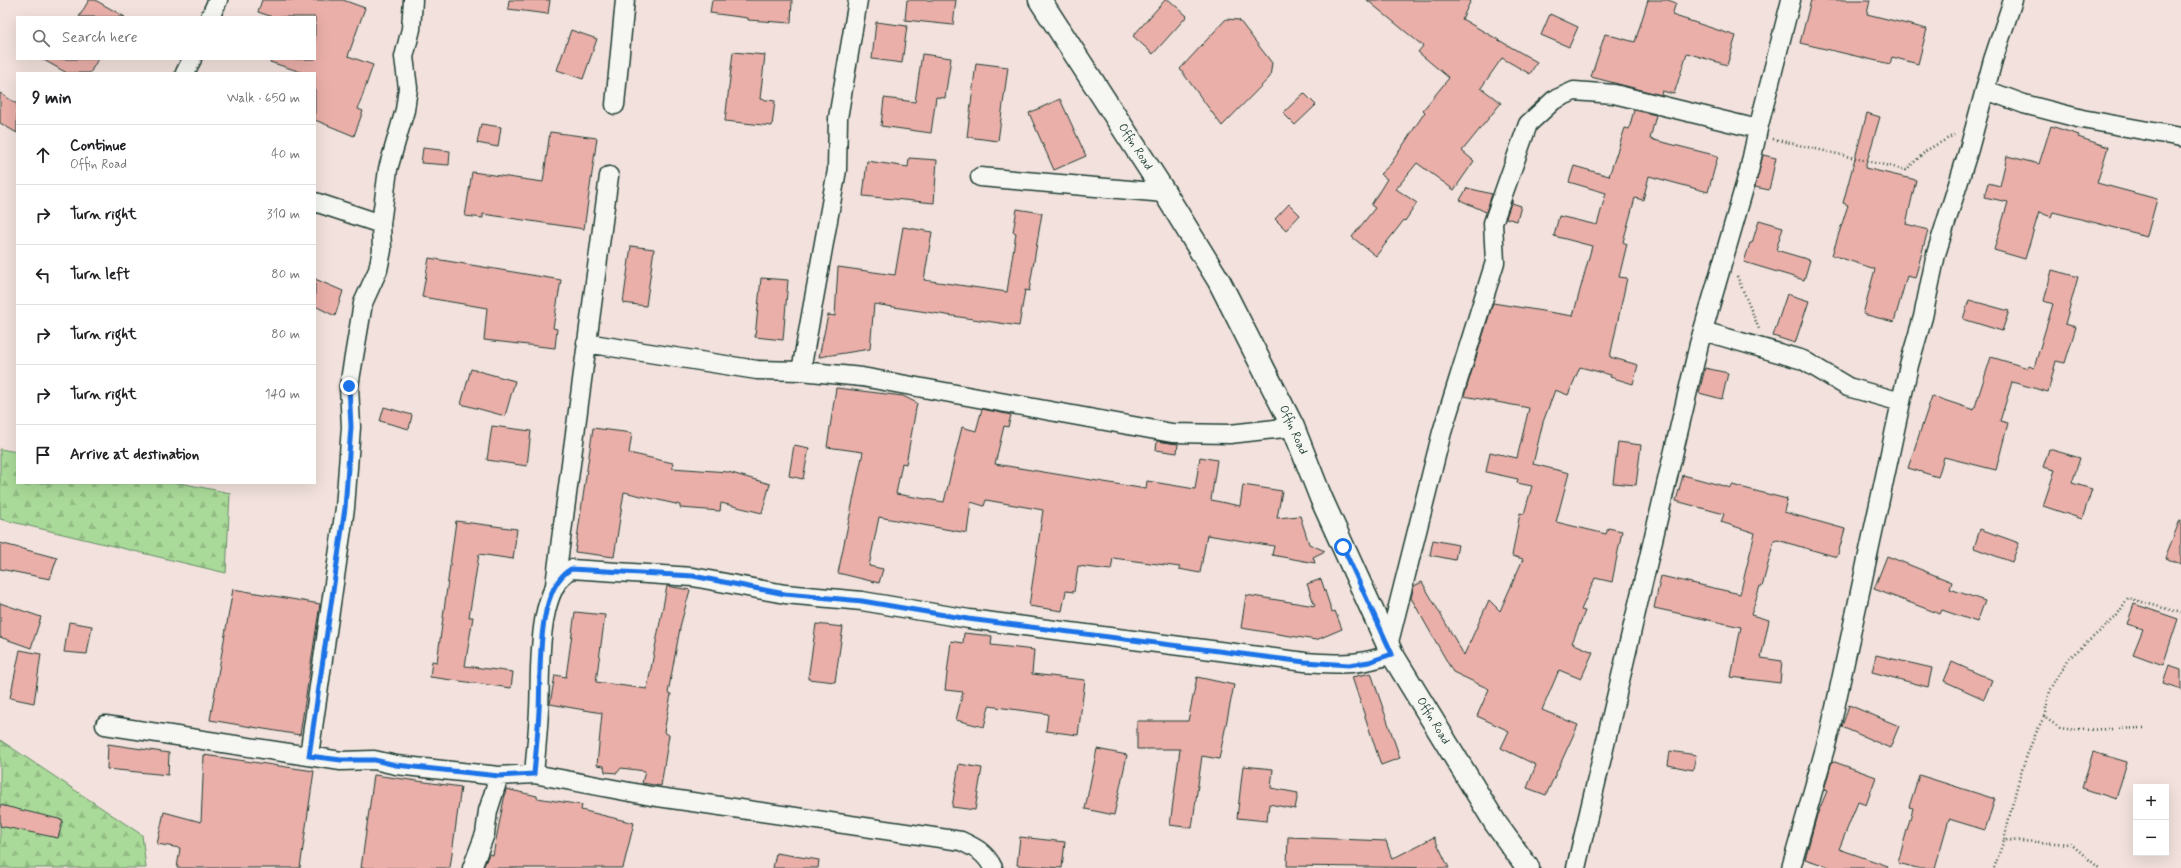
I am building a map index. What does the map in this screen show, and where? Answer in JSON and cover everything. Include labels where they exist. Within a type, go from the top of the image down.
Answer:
[{"type":"street","points":[[210,16],[218,0]]},
{"type":"street","points":[[309,756],[345,508],[351,427],[349,386],[363,303],[379,263],[382,250],[380,224],[388,169],[405,110],[408,88],[404,57],[411,28],[413,0]]},
{"type":"street","points":[[615,105],[625,0]]},
{"type":"street","points":[[801,371],[837,170],[838,118],[858,0]]},
{"type":"street","name":"Offin Road","points":[[1040,0],[1165,193],[1219,281],[1293,427],[1320,498],[1390,650],[1496,824],[1528,868]]},
{"type":"street","points":[[1576,868],[1703,331],[1751,164],[1757,132],[1791,0]]},
{"type":"street","points":[[1791,868],[1830,731],[1901,402],[1934,260],[2013,0]]},
{"type":"street","points":[[186,72],[192,60]]},
{"type":"street","points":[[1986,90],[2024,104],[2082,119],[2181,137]]},
{"type":"street","points":[[555,585],[564,572],[571,569],[693,576],[785,594],[862,601],[984,621],[1305,662],[1349,665],[1369,662],[1390,650],[1442,432],[1495,262],[1493,223],[1504,188],[1528,124],[1554,100],[1574,91],[1614,94],[1757,132]]},
{"type":"street","points":[[534,774],[539,709],[540,642],[546,611],[555,585],[609,176]]},
{"type":"street","points":[[980,177],[1165,193]]},
{"type":"street","points":[[316,202],[380,224]]},
{"type":"street","points":[[1703,331],[1803,360],[1848,387],[1901,402]]},
{"type":"street","points":[[586,343],[757,370],[801,371],[862,377],[1172,433],[1230,434],[1293,427]]},
{"type":"street","points":[[105,725],[341,760],[374,760],[396,765],[499,776],[534,774],[651,796],[961,841],[979,849],[989,859],[993,868]]},
{"type":"street","points":[[472,868],[485,834],[488,811],[499,776]]},
{"type":"path","points":[[1757,132],[1906,170],[1927,150],[1951,136],[1975,126]]},
{"type":"path","points":[[1726,250],[1768,350]]},
{"type":"path","points":[[1994,868],[2004,840],[2016,789],[2032,740],[2044,717],[2050,691],[2067,660],[2116,617],[2128,598],[2181,613]]},
{"type":"path","points":[[2044,717],[2060,728],[2076,730],[2144,728]]},
{"type":"path","points":[[2004,840],[2071,844],[2099,868]]},
{"type":"green space","points":[[0,449],[16,452],[16,484],[185,484],[230,493],[226,573],[0,519]]},
{"type":"green space","points":[[0,740],[142,835],[146,868],[0,868]]},
{"type":"building","points":[[89,0],[95,0],[123,16],[80,16]]},
{"type":"building","points":[[262,0],[343,0],[365,8],[348,56],[373,65],[358,109],[363,111],[354,136],[316,120],[316,72],[301,72],[270,62],[271,60],[316,60],[316,16],[270,16],[258,12]]},
{"type":"building","points":[[509,0],[550,0],[548,14],[508,9]]},
{"type":"building","points":[[712,0],[792,0],[791,23],[748,20],[748,18],[710,13]]},
{"type":"building","points":[[907,0],[956,0],[953,25],[905,20]]},
{"type":"building","points":[[1165,0],[1169,0],[1187,16],[1153,54],[1133,36]]},
{"type":"building","points":[[1367,0],[1471,0],[1462,19],[1537,62],[1530,74],[1502,58],[1481,88],[1501,103],[1462,151],[1474,161],[1454,190],[1417,163],[1396,189],[1417,203],[1405,221],[1404,220],[1376,256],[1352,237],[1375,208],[1371,205],[1387,179],[1380,174],[1390,165],[1425,112],[1423,110],[1449,78],[1418,52],[1423,46]]},
{"type":"building","points":[[1648,0],[1668,0],[1676,3],[1672,15],[1736,36],[1727,65],[1687,53],[1674,94],[1662,91],[1661,95],[1591,77],[1605,34],[1635,42]]},
{"type":"building","points":[[1811,0],[1870,0],[1867,14],[1927,29],[1918,64],[1892,57],[1890,64],[1800,43]]},
{"type":"building","points":[[1550,14],[1578,27],[1569,47],[1541,35]]},
{"type":"building","points":[[1226,19],[1239,20],[1272,63],[1270,77],[1222,126],[1180,69]]},
{"type":"building","points":[[876,22],[907,26],[902,63],[872,59]]},
{"type":"building","points":[[571,30],[597,39],[583,79],[557,70]]},
{"type":"building","points":[[733,52],[765,55],[760,99],[775,101],[772,126],[725,121]]},
{"type":"building","points":[[922,54],[951,58],[945,98],[936,97],[931,133],[881,126],[884,98],[915,102]]},
{"type":"building","points":[[44,60],[97,60],[91,72],[65,72]]},
{"type":"building","points":[[976,63],[1008,67],[998,141],[967,137]]},
{"type":"building","points":[[0,93],[16,103],[16,132],[0,123]]},
{"type":"building","points":[[1304,93],[1316,105],[1295,125],[1283,113]]},
{"type":"building","points":[[1060,99],[1086,156],[1054,170],[1029,113]]},
{"type":"building","points":[[1634,110],[1656,115],[1650,139],[1718,156],[1708,192],[1649,176],[1643,200],[1635,198],[1623,242],[1627,244],[1619,277],[1627,278],[1610,357],[1638,365],[1633,384],[1610,377],[1611,375],[1580,367],[1568,395],[1555,390],[1543,422],[1533,464],[1569,473],[1556,522],[1606,534],[1608,528],[1622,531],[1612,582],[1595,578],[1581,610],[1585,611],[1572,643],[1593,652],[1581,679],[1559,670],[1542,710],[1578,725],[1546,795],[1527,788],[1536,765],[1501,748],[1509,731],[1477,716],[1489,689],[1453,672],[1411,598],[1414,586],[1422,582],[1464,655],[1489,600],[1500,611],[1523,559],[1512,556],[1520,513],[1524,514],[1532,486],[1517,483],[1518,479],[1486,472],[1490,452],[1517,458],[1529,408],[1464,396],[1493,303],[1573,316],[1592,246],[1554,236],[1559,216],[1597,225],[1606,193],[1569,182],[1574,166],[1609,176],[1625,128],[1629,129]]},
{"type":"building","points":[[1867,113],[1880,117],[1865,168],[1916,180],[1906,224],[1928,230],[1915,278],[1907,276],[1894,322],[1863,314],[1875,269],[1832,255],[1848,205],[1843,203]]},
{"type":"building","points":[[481,124],[501,127],[498,147],[477,143]]},
{"type":"building","points":[[2051,126],[2079,135],[2078,137],[2108,147],[2097,183],[2157,199],[2147,236],[2053,212],[2051,217],[2039,212],[2025,259],[1994,250],[2008,202],[1984,197],[1988,183],[2000,186],[2007,156],[2039,164]]},
{"type":"building","points":[[550,132],[597,138],[584,229],[483,214],[483,218],[465,216],[472,172],[543,182]]},
{"type":"building","points":[[423,148],[450,151],[449,165],[421,163]]},
{"type":"building","points":[[1763,155],[1776,158],[1769,190],[1755,187]]},
{"type":"building","points":[[909,158],[937,160],[934,203],[863,196],[867,161],[908,167]]},
{"type":"building","points":[[1467,188],[1492,194],[1486,212],[1460,200]]},
{"type":"building","points":[[1512,200],[1512,203],[1521,206],[1517,221],[1506,218]]},
{"type":"building","points":[[1289,204],[1300,215],[1286,230],[1275,219]]},
{"type":"building","points":[[1017,209],[1042,213],[1029,291],[1025,290],[1019,326],[874,304],[870,349],[819,357],[828,315],[835,316],[838,267],[895,275],[903,227],[932,232],[924,280],[1007,292],[1016,233],[1013,232]]},
{"type":"building","points":[[1759,220],[1783,227],[1776,250],[1810,260],[1804,280],[1744,262]]},
{"type":"building","points":[[631,246],[654,249],[646,306],[623,303]]},
{"type":"building","points":[[429,258],[561,280],[553,328],[557,329],[555,348],[484,340],[487,308],[422,297]]},
{"type":"building","points":[[2052,270],[2078,277],[2065,324],[2076,327],[2065,363],[2056,361],[2048,392],[2012,382],[2000,421],[2008,423],[1996,470],[1944,457],[1938,477],[1908,468],[1932,396],[1974,410],[1991,357],[2028,368],[2029,366],[2034,368],[2053,304],[2044,301]]},
{"type":"building","points":[[761,278],[788,280],[783,340],[755,337]]},
{"type":"building","points":[[316,279],[343,291],[335,316],[316,306]]},
{"type":"building","points":[[1787,294],[1809,301],[1795,343],[1773,336]]},
{"type":"building","points":[[1969,300],[2009,311],[2002,331],[1963,319]]},
{"type":"building","points":[[1705,368],[1728,373],[1722,399],[1699,393]]},
{"type":"building","points":[[471,369],[515,381],[505,416],[461,404]]},
{"type":"building","points":[[836,388],[903,396],[917,403],[906,464],[902,463],[896,494],[944,502],[962,427],[976,431],[982,409],[1011,415],[1008,427],[1004,426],[995,464],[1146,489],[1147,481],[1195,489],[1200,457],[1217,460],[1211,500],[1240,506],[1243,485],[1282,491],[1277,518],[1300,516],[1309,544],[1325,551],[1313,557],[1315,563],[1272,555],[1274,546],[1207,535],[1200,573],[1179,569],[1180,567],[1113,558],[1111,570],[1078,566],[1074,592],[1066,591],[1062,611],[1029,606],[1043,510],[986,500],[984,506],[971,502],[967,533],[879,517],[869,566],[883,569],[879,583],[838,573],[863,452],[827,447]]},
{"type":"building","points":[[384,407],[412,415],[409,429],[380,421]]},
{"type":"building","points":[[492,426],[531,431],[527,466],[487,460]]},
{"type":"building","points":[[593,428],[632,433],[629,453],[673,463],[672,468],[728,472],[770,484],[762,513],[721,503],[720,511],[680,508],[680,505],[624,492],[614,557],[575,552]]},
{"type":"building","points":[[1157,441],[1178,444],[1177,453],[1156,450]]},
{"type":"building","points":[[1618,442],[1641,445],[1636,485],[1613,483]]},
{"type":"building","points":[[794,445],[809,448],[803,479],[789,476]]},
{"type":"building","points":[[2049,449],[2080,458],[2072,483],[2092,489],[2082,519],[2043,506],[2055,470],[2043,467]]},
{"type":"building","points":[[1683,475],[1731,488],[1732,485],[1787,499],[1784,512],[1845,529],[1837,557],[1777,540],[1774,541],[1762,587],[1760,586],[1751,615],[1769,620],[1761,658],[1782,661],[1780,683],[1731,677],[1741,627],[1654,608],[1661,576],[1740,594],[1755,533],[1721,522],[1724,514],[1676,501]]},
{"type":"building","points":[[2181,520],[2181,564],[2165,558]]},
{"type":"building","points":[[456,521],[517,529],[513,559],[479,554],[469,617],[473,617],[465,666],[513,672],[511,688],[430,677],[432,661],[437,662]]},
{"type":"building","points":[[1980,529],[2019,543],[2012,562],[1974,548]]},
{"type":"building","points":[[1433,540],[1458,545],[1455,560],[1430,555]]},
{"type":"building","points":[[0,543],[57,558],[50,579],[0,569]]},
{"type":"building","points":[[1887,556],[1952,582],[1950,589],[1985,601],[1977,622],[1942,610],[1940,614],[1874,589]]},
{"type":"building","points":[[1321,579],[1332,612],[1335,611],[1342,629],[1316,640],[1241,628],[1246,595],[1315,606],[1307,584]]},
{"type":"building","points":[[667,586],[690,590],[681,623],[668,693],[671,694],[664,732],[669,735],[661,786],[642,783],[645,771],[621,768],[617,773],[605,772],[604,766],[597,765],[602,713],[550,704],[555,675],[566,677],[575,612],[605,615],[596,682],[647,689]]},
{"type":"building","points":[[233,589],[320,604],[300,735],[210,720]]},
{"type":"building","points":[[0,603],[41,617],[31,648],[0,637]]},
{"type":"building","points":[[2134,604],[2178,619],[2163,665],[2133,654],[2143,629],[2127,624]]},
{"type":"building","points":[[69,622],[92,626],[87,654],[64,652]]},
{"type":"building","points":[[816,624],[843,627],[835,682],[808,679]]},
{"type":"building","points":[[964,633],[992,636],[991,645],[1034,650],[1032,674],[1085,680],[1078,735],[1046,731],[1048,714],[989,706],[984,727],[956,720],[963,692],[945,690],[951,641],[963,643]]},
{"type":"building","points":[[20,650],[41,654],[34,703],[10,698]]},
{"type":"building","points":[[1876,655],[1932,668],[1928,687],[1872,672]]},
{"type":"building","points":[[1952,662],[1992,680],[1984,699],[1944,681]]},
{"type":"building","points":[[2169,665],[2181,669],[2181,690],[2163,684]]},
{"type":"building","points":[[1371,673],[1400,758],[1381,765],[1352,677]]},
{"type":"building","points":[[1197,677],[1234,685],[1219,759],[1202,756],[1192,828],[1170,825],[1180,749],[1137,749],[1137,721],[1188,721]]},
{"type":"building","points":[[1849,705],[1899,726],[1890,748],[1842,727]]},
{"type":"building","points":[[108,744],[169,753],[168,775],[107,769]]},
{"type":"building","points":[[1097,749],[1127,755],[1114,815],[1085,809]]},
{"type":"building","points":[[1670,751],[1696,755],[1693,770],[1668,765]]},
{"type":"building","points":[[2093,752],[2127,762],[2116,799],[2082,788]]},
{"type":"building","points":[[204,755],[314,771],[300,868],[177,868],[180,848],[157,844],[164,812],[201,822]]},
{"type":"building","points":[[1832,761],[1876,777],[1866,805],[1858,802],[1839,849],[1888,866],[1887,868],[1832,868],[1805,859],[1817,815],[1827,791],[1824,790]]},
{"type":"building","points":[[959,764],[982,768],[975,810],[952,807]]},
{"type":"building","points":[[1243,766],[1273,769],[1271,788],[1298,793],[1295,809],[1269,804],[1267,821],[1237,818]]},
{"type":"building","points":[[374,775],[461,787],[450,868],[361,868]]},
{"type":"building","points":[[1919,775],[1995,799],[1985,830],[1949,819],[1935,868],[1917,868],[1898,863],[1913,808],[1909,807]]},
{"type":"building","points":[[506,789],[537,796],[537,798],[582,805],[581,810],[634,823],[623,868],[483,868],[489,854],[493,855]]},
{"type":"building","points":[[0,805],[63,820],[58,838],[0,826]]},
{"type":"building","points":[[1020,837],[1065,842],[1062,868],[1017,865]]},
{"type":"building","points":[[1288,837],[1386,841],[1392,859],[1434,837],[1449,868],[1287,866]]},
{"type":"building","points":[[776,853],[819,860],[818,868],[773,868]]},
{"type":"route","points":[[349,386],[351,427],[345,508],[330,600],[309,756],[341,760],[374,760],[396,765],[499,776],[534,774],[539,709],[540,642],[546,611],[555,585],[564,572],[571,569],[581,568],[693,576],[785,594],[832,597],[862,601],[968,619],[1305,662],[1349,665],[1369,662],[1392,654],[1343,547]]}]
